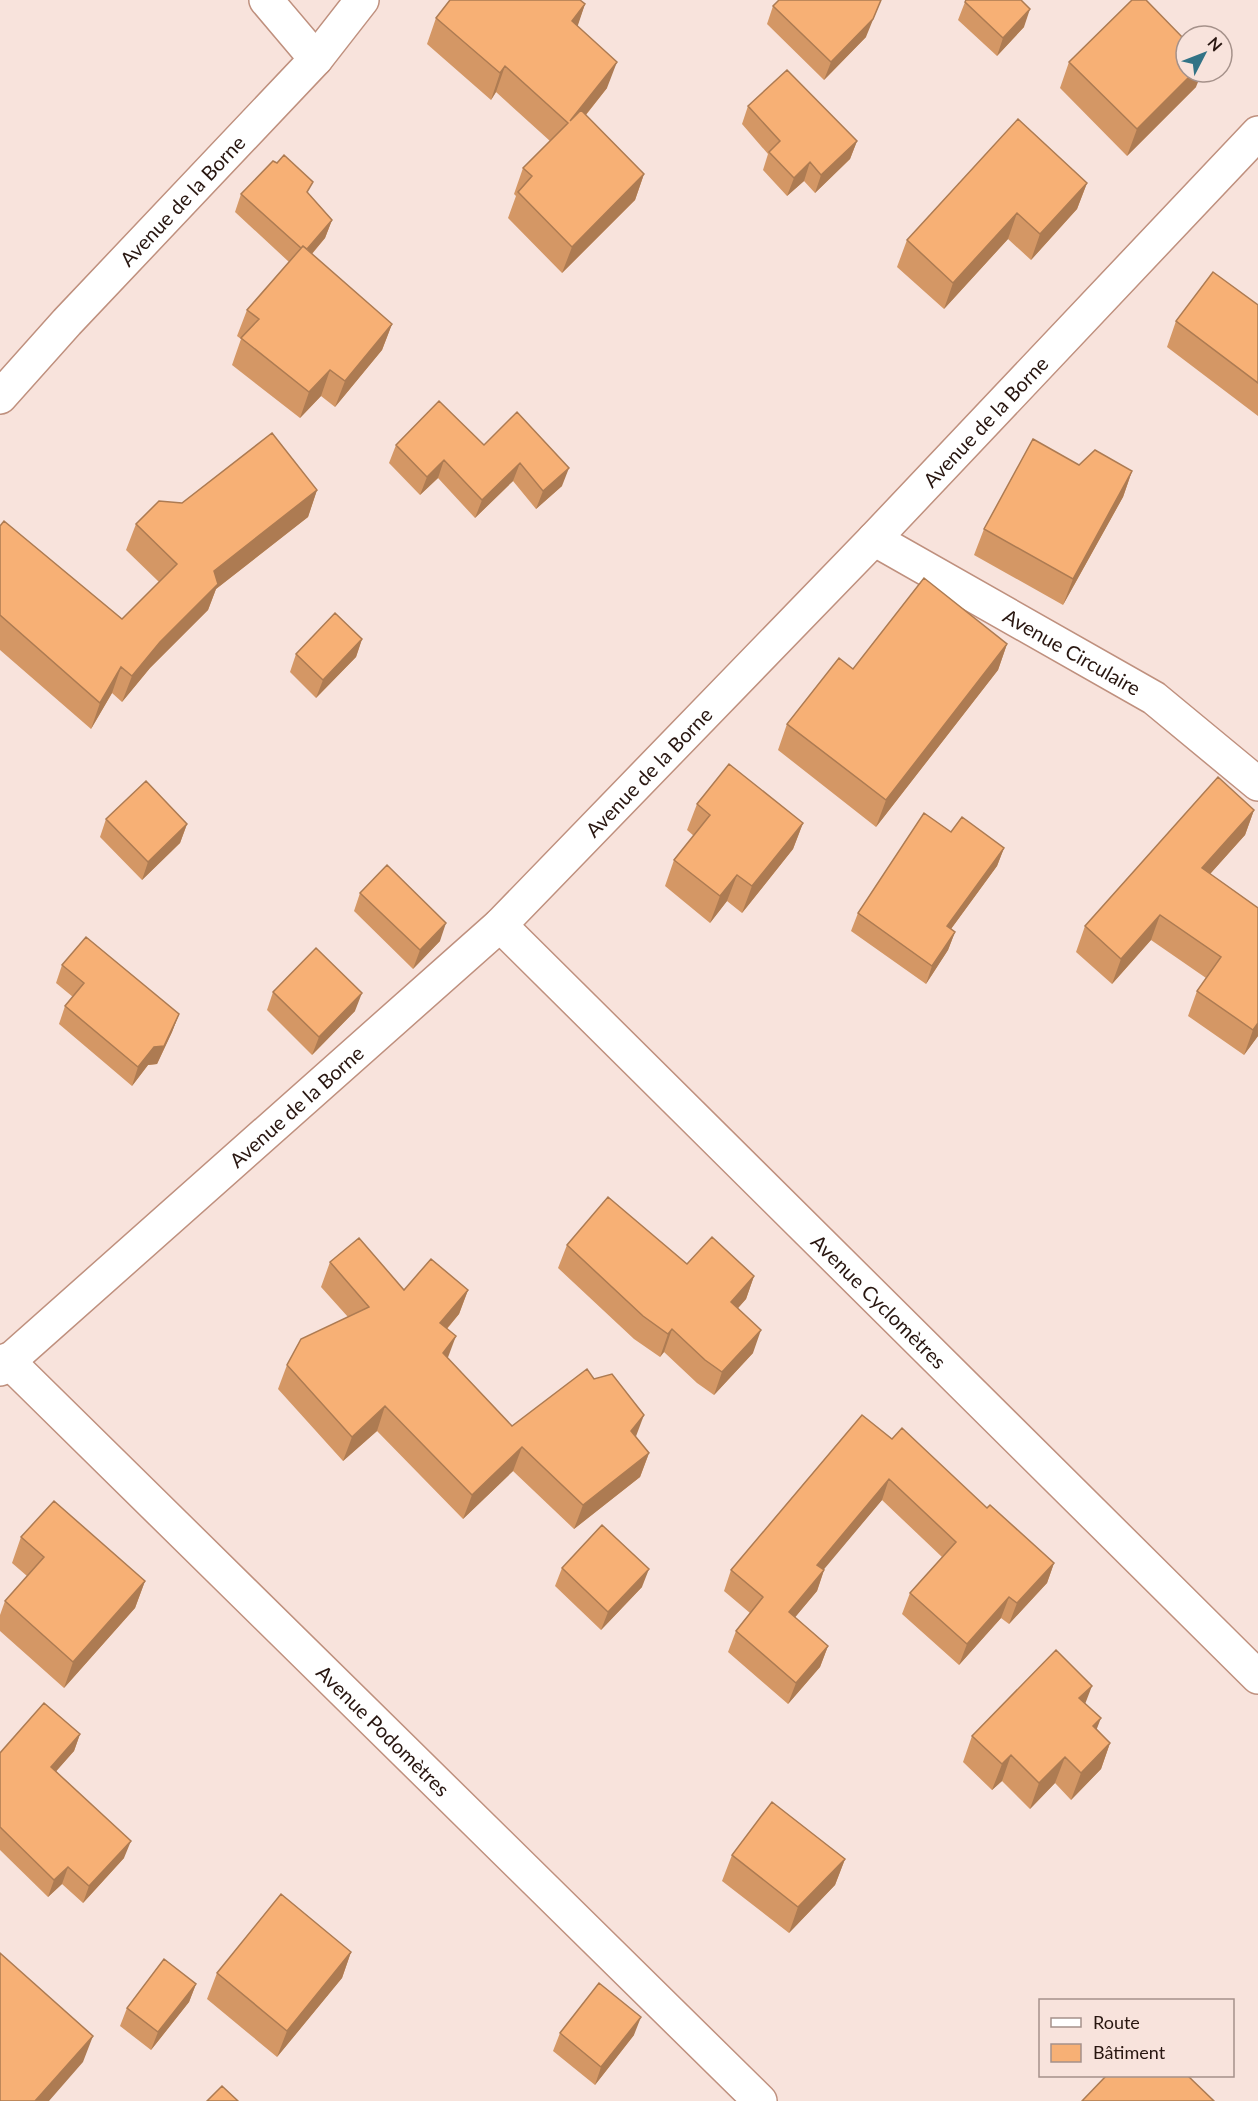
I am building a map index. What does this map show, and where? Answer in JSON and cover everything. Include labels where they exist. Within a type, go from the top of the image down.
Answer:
[{"type":"street","points":[[266,0],[316,58]]},
{"type":"street","name":"Avenue de la Borne","points":[[0,397],[67,322],[316,58],[362,0]]},
{"type":"street","name":"Avenue de la Borne","points":[[4,1364],[500,925],[874,539],[1258,133]]},
{"type":"street","name":"Avenue Circulaire","points":[[874,539],[1154,698],[1258,784]]},
{"type":"street","name":"Avenue Cyclomètres","points":[[500,925],[1258,1677]]},
{"type":"street","name":"Avenue Podomètres","points":[[4,1364],[760,2101]]},
{"type":"building","points":[[450,0],[580,0],[585,4],[572,21],[617,62],[570,121],[581,110],[644,174],[572,247],[518,192],[532,176],[523,168],[568,123],[505,66],[500,73],[436,18]]},
{"type":"building","points":[[779,0],[881,0],[873,19],[831,62],[773,6]]},
{"type":"building","points":[[966,0],[1021,0],[1030,9],[1003,38],[965,2]]},
{"type":"building","points":[[1132,0],[1146,0],[1174,29],[1174,84],[1182,84],[1137,129],[1069,62]]},
{"type":"building","points":[[787,70],[857,141],[821,175],[810,162],[794,178],[769,152],[780,141],[748,106]]},
{"type":"building","points":[[1018,119],[1087,183],[1040,234],[1017,213],[953,283],[907,240]]},
{"type":"building","points":[[284,155],[313,182],[307,192],[332,220],[307,249],[303,246],[301,248],[241,194],[273,161],[277,163]]},
{"type":"building","points":[[303,246],[392,324],[345,381],[330,370],[309,392],[241,338],[259,319],[247,310]]},
{"type":"building","points":[[1213,272],[1258,305],[1258,383],[1176,321]]},
{"type":"building","points":[[439,401],[484,445],[517,412],[569,468],[543,491],[520,463],[482,500],[444,460],[427,477],[396,445]]},
{"type":"building","points":[[272,433],[317,490],[214,571],[218,584],[160,642],[132,676],[121,667],[100,703],[0,615],[0,526],[4,521],[122,619],[177,564],[136,524],[159,501],[182,503]]},
{"type":"building","points":[[1033,439],[1079,465],[1095,450],[1132,471],[1073,579],[984,529]]},
{"type":"building","points":[[924,578],[1007,644],[886,800],[787,724],[839,658],[853,669]]},
{"type":"building","points":[[335,613],[362,639],[323,680],[296,654]]},
{"type":"building","points":[[729,764],[803,823],[752,886],[737,875],[720,896],[674,860],[710,815],[697,804]]},
{"type":"building","points":[[1218,777],[1254,810],[1202,868],[1258,908],[1258,1023],[1253,1030],[1197,991],[1221,957],[1160,915],[1121,959],[1085,926]]},
{"type":"building","points":[[146,781],[187,824],[148,862],[106,819]]},
{"type":"building","points":[[924,813],[951,832],[962,817],[1004,848],[947,926],[955,932],[932,966],[858,913]]},
{"type":"building","points":[[387,865],[446,923],[420,950],[360,893]]},
{"type":"building","points":[[86,937],[179,1014],[164,1046],[154,1047],[138,1067],[65,1006],[84,983],[62,965]]},
{"type":"building","points":[[316,948],[362,993],[319,1037],[273,992]]},
{"type":"building","points":[[608,1197],[687,1264],[712,1237],[754,1276],[731,1302],[761,1330],[722,1372],[705,1360],[672,1329],[668,1334],[643,1316],[567,1245]]},
{"type":"building","points":[[359,1238],[404,1290],[431,1259],[468,1290],[440,1323],[456,1336],[443,1353],[512,1426],[587,1369],[594,1379],[612,1374],[644,1415],[631,1431],[649,1453],[583,1505],[522,1447],[472,1495],[385,1406],[352,1437],[287,1365],[301,1339],[369,1307],[330,1262]]},
{"type":"building","points":[[862,1415],[892,1439],[902,1428],[987,1508],[990,1505],[1054,1563],[1017,1603],[1009,1597],[967,1644],[910,1593],[956,1542],[889,1479],[817,1565],[824,1570],[789,1612],[828,1646],[796,1683],[736,1631],[763,1597],[731,1570]]},
{"type":"building","points":[[54,1501],[145,1581],[73,1662],[5,1601],[44,1557],[21,1537]]},
{"type":"building","points":[[602,1525],[649,1569],[608,1612],[562,1568]]},
{"type":"building","points":[[1056,1650],[1092,1686],[1079,1698],[1101,1718],[1093,1726],[1110,1743],[1081,1773],[1065,1757],[1039,1783],[1011,1755],[1002,1764],[972,1736]]},
{"type":"building","points":[[44,1703],[80,1734],[51,1767],[131,1841],[89,1886],[68,1867],[54,1880],[0,1827],[0,1753]]},
{"type":"building","points":[[772,1802],[845,1859],[798,1907],[732,1855]]},
{"type":"building","points":[[281,1894],[351,1952],[287,2031],[217,1973]]},
{"type":"building","points":[[0,1953],[93,2036],[35,2101],[0,2101]]},
{"type":"building","points":[[164,1959],[196,1984],[158,2032],[127,2008]]},
{"type":"building","points":[[599,1983],[641,2017],[601,2067],[560,2033]]},
{"type":"building","points":[[1105,2077],[1189,2077],[1214,2101],[1082,2101]]},
{"type":"building","points":[[222,2086],[238,2101],[207,2101]]}]
